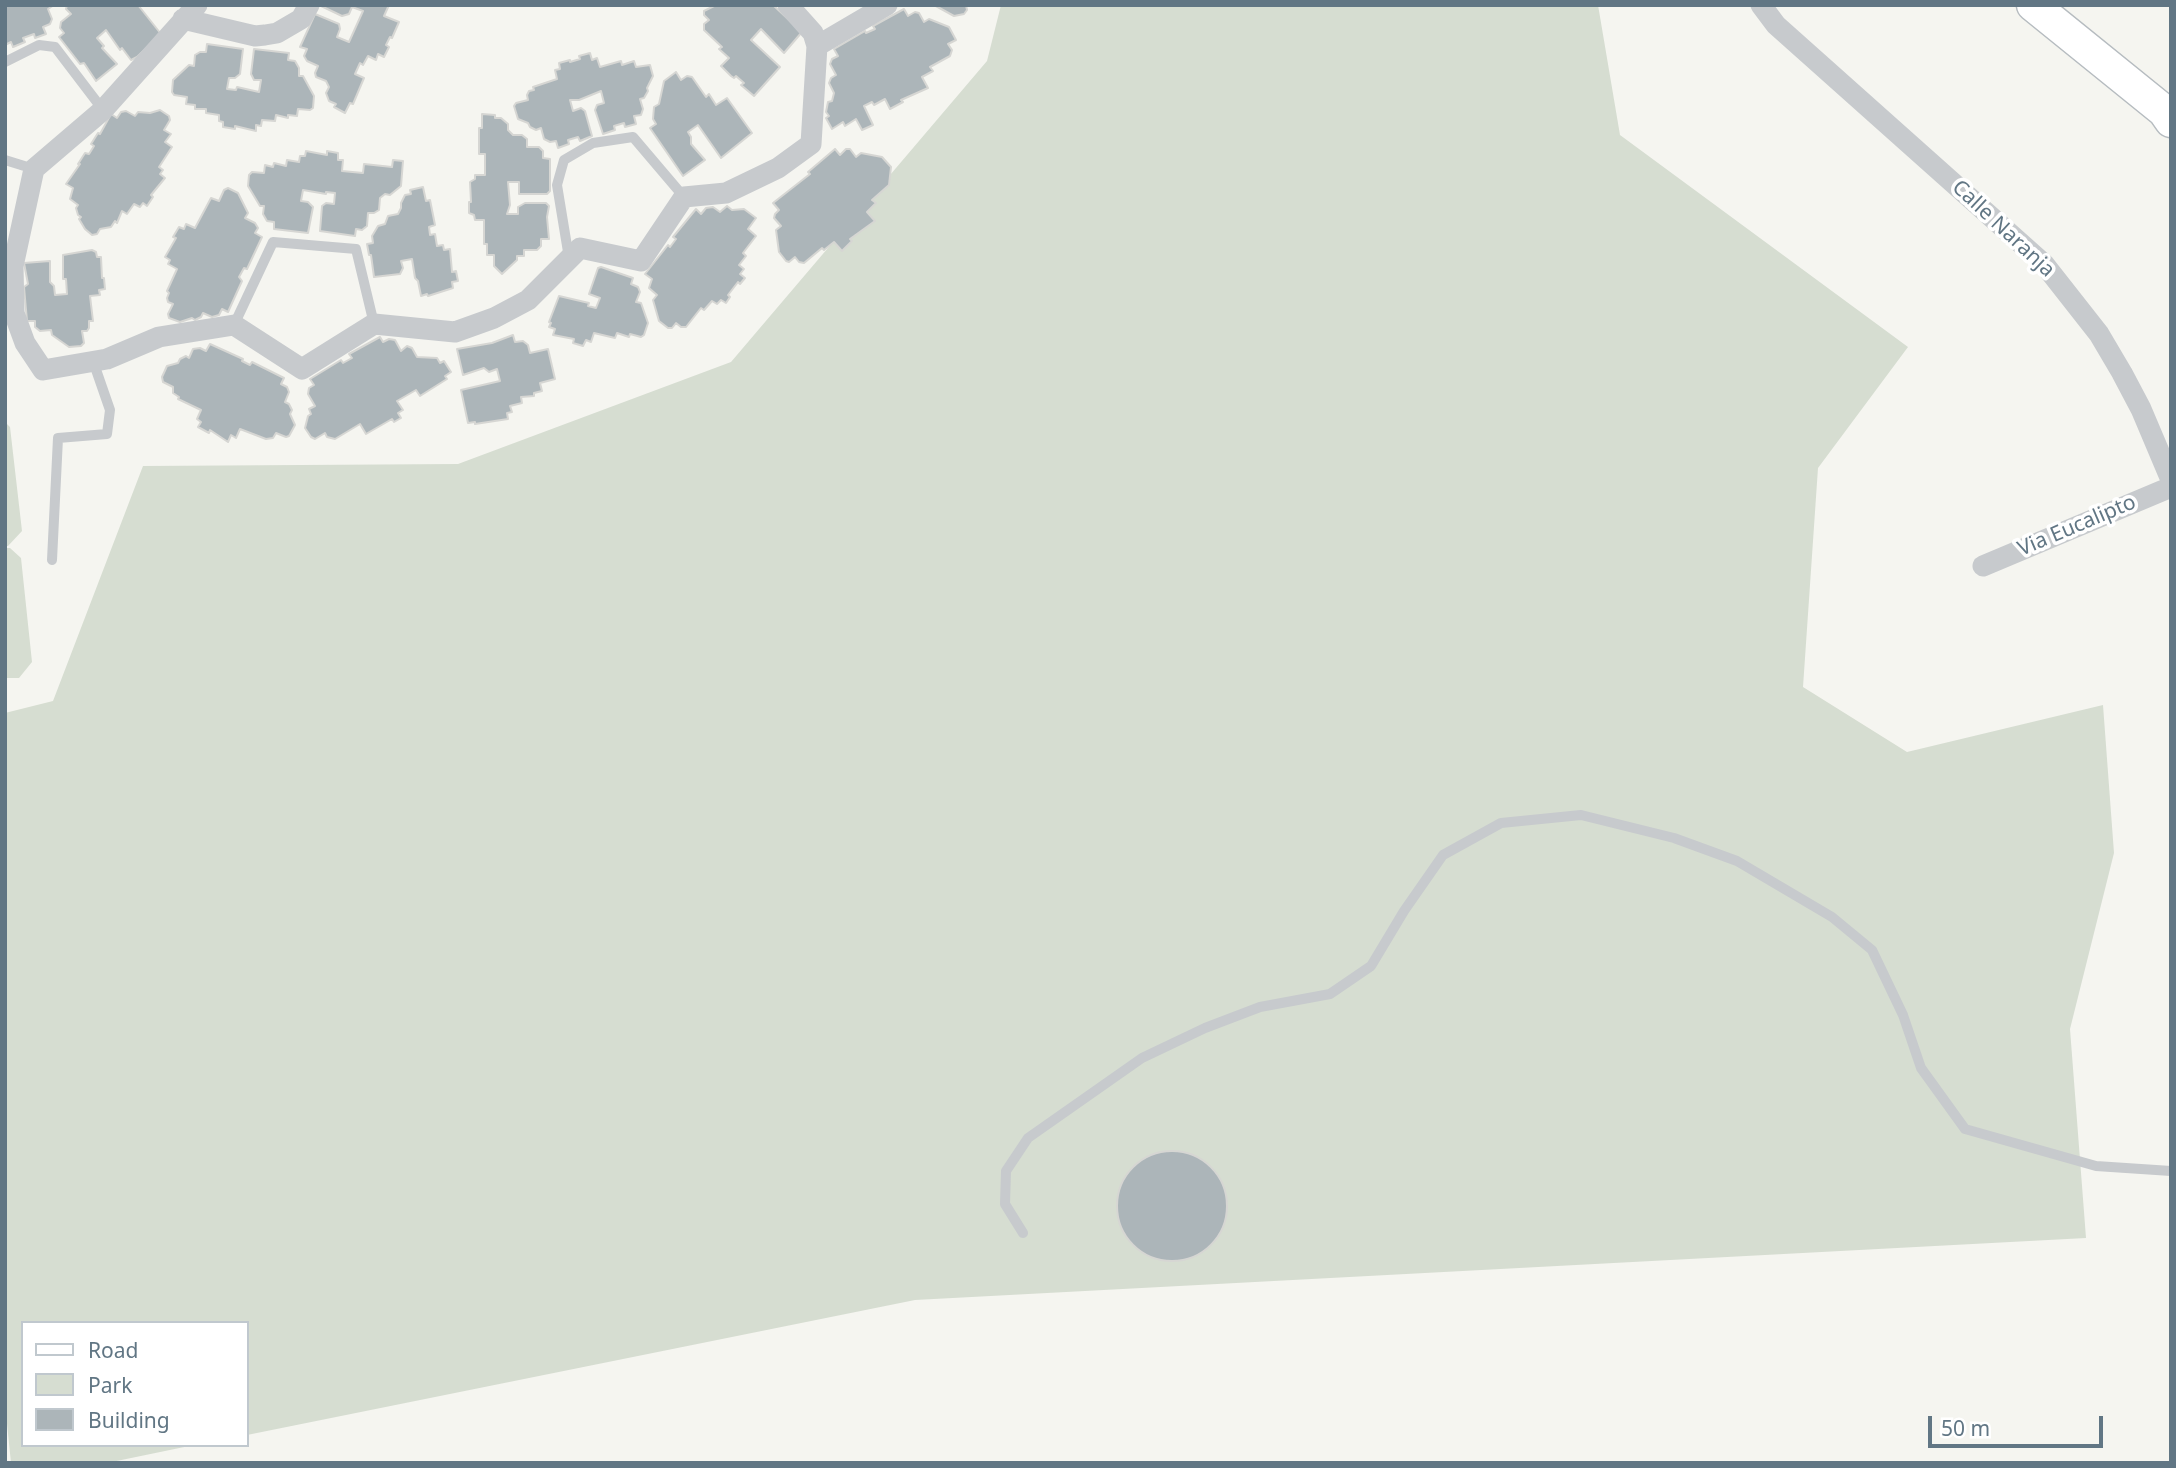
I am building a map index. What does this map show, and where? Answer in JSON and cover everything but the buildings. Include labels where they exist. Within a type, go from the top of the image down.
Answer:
[{"type":"street","points":[[309,5],[301,19],[278,33],[255,36],[190,12],[103,110],[34,169],[13,266],[14,313],[25,343],[43,370],[100,360],[159,337],[234,325],[302,369],[374,324],[455,332],[494,318],[528,300],[580,248],[641,261],[684,197],[726,193],[778,167],[811,144],[817,46],[813,33],[788,5]]},
{"type":"street","points":[[817,46],[887,5]]},
{"type":"street","name":"Calle Naranja","points":[[1761,5],[1776,25],[2044,264],[2099,334],[2122,373],[2171,480]]},
{"type":"street","points":[[2033,5],[2168,113]]},
{"type":"street","name":"Via Eucalipto","points":[[1983,566],[2171,487]]},
{"type":"lane","points":[[5,62],[39,45],[55,47],[103,110]]},
{"type":"lane","points":[[569,258],[557,185],[564,160],[593,144],[633,136],[684,197]]},
{"type":"lane","points":[[5,160],[34,169]]},
{"type":"lane","points":[[234,325],[273,242],[356,249],[374,324]]},
{"type":"lane","points":[[52,560],[58,438],[107,434],[110,410],[100,360]]},
{"type":"lane","points":[[1023,1233],[1005,1204],[1006,1171],[1028,1138],[1142,1058],[1205,1028],[1260,1007],[1330,994],[1371,966],[1404,911],[1443,855],[1501,823],[1581,815],[1674,838],[1737,861],[1832,917],[1852,933],[1872,950],[1903,1015],[1921,1068],[1965,1129],[2096,1166],[2171,1171]]},
{"type":"green space","points":[[1001,5],[1598,5],[1620,135],[1908,347],[1818,468],[1803,687],[1907,752],[2103,705],[2114,853],[2070,1029],[2086,1238],[915,1300],[248,1435],[248,1321],[21,1321],[21,1447],[184,1447],[107,1463],[11,1463],[5,1404],[5,713],[53,701],[143,466],[458,464],[731,362],[987,61]]},
{"type":"green space","points":[[5,422],[10,427],[22,531],[8,546],[5,546]]},
{"type":"green space","points":[[5,548],[10,548],[21,558],[32,662],[19,678],[5,678]]}]
